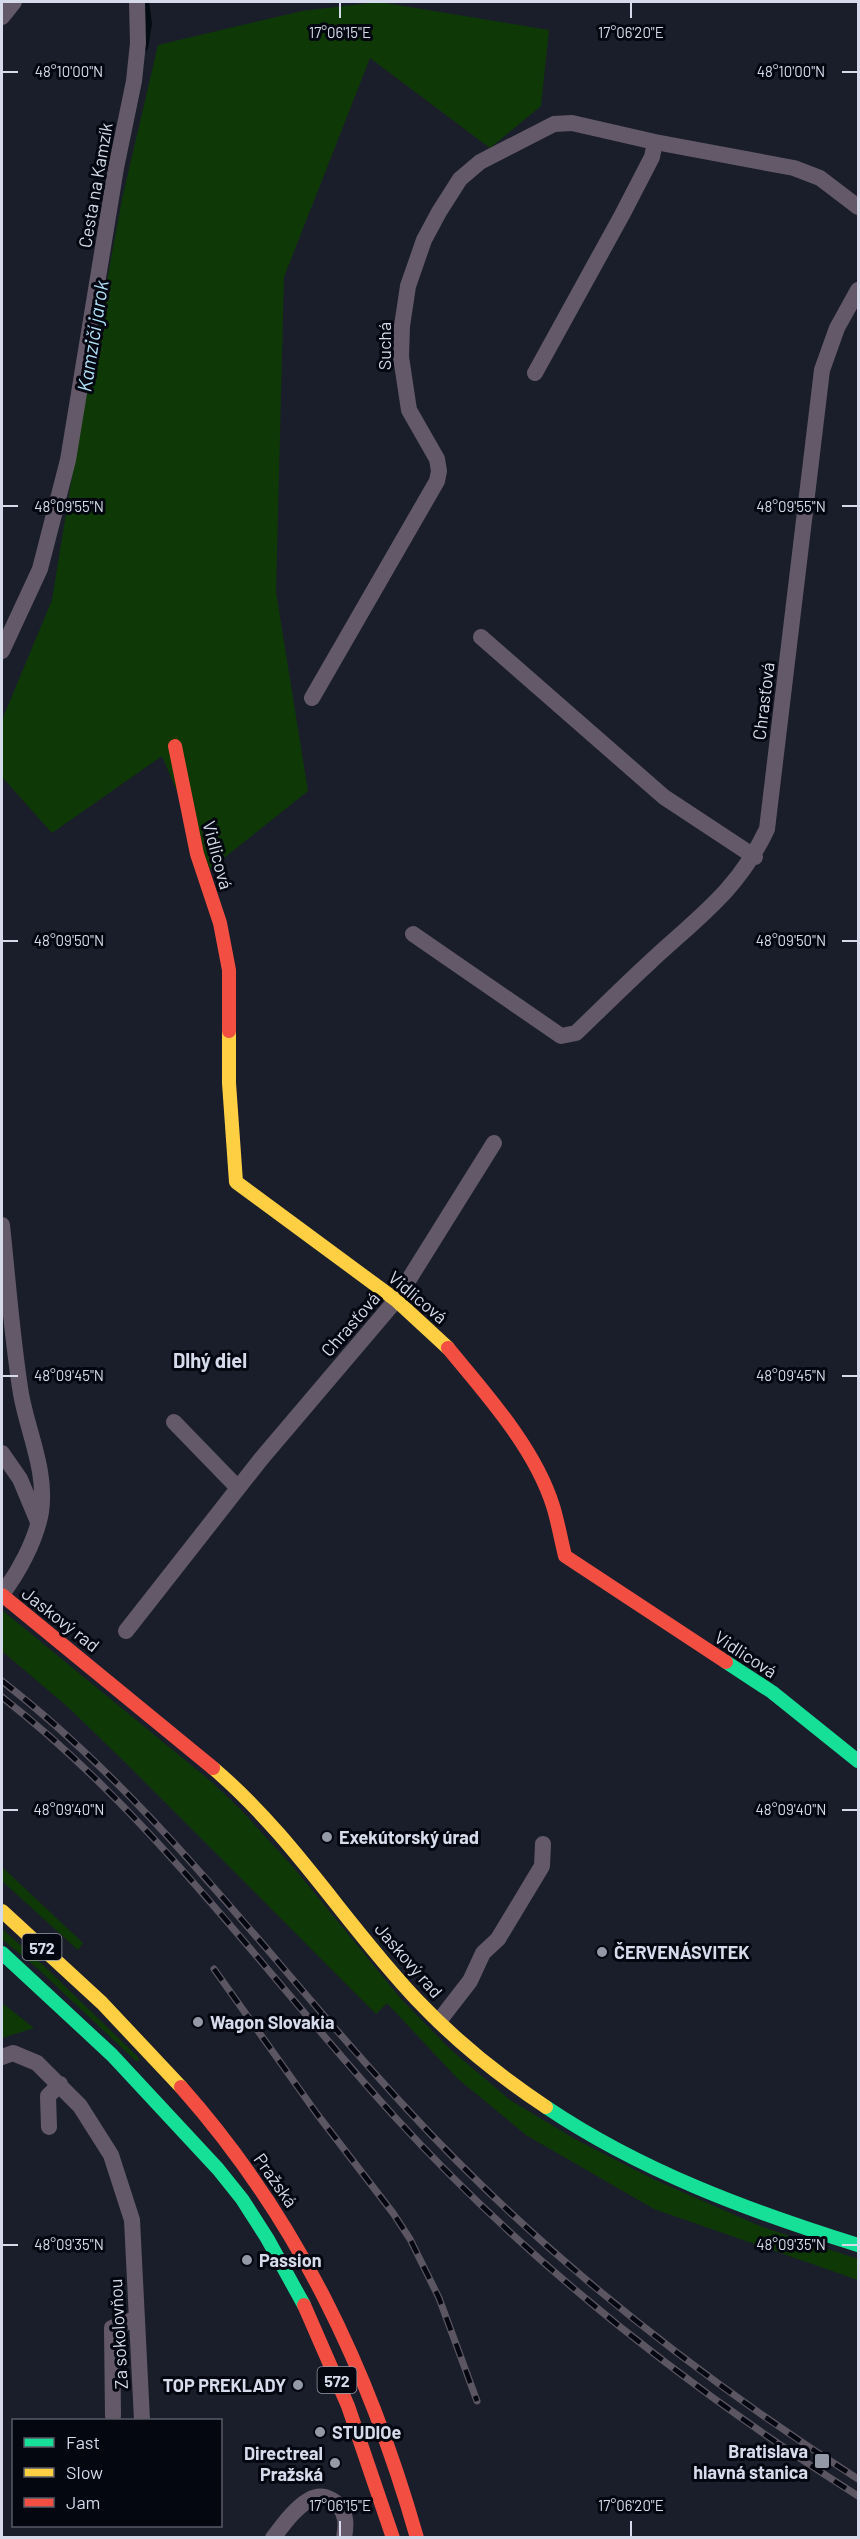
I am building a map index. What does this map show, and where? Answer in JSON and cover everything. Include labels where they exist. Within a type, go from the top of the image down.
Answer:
[{"type":"street","points":[[2,16],[14,2]]},
{"type":"street","name":"Cesta na Kamzík","points":[[2,651],[39,569],[68,460],[116,168],[134,81],[138,43],[137,2]]},
{"type":"street","name":"Suchá","points":[[312,698],[437,481],[439,471],[437,459],[409,410],[400,341],[408,286],[424,240],[460,179],[480,162],[554,124],[572,123],[655,142],[801,170],[833,186],[858,207]]},
{"type":"street","points":[[536,373],[652,157],[655,142]]},
{"type":"street","name":"Chrasťová","points":[[413,934],[561,1036],[576,1033],[722,897],[755,856],[767,829],[822,370],[837,328],[858,290]]},
{"type":"street","points":[[481,637],[664,797],[755,856]]},
{"type":"street","name":"Vidlicová","points":[[175,746],[197,854],[220,923],[229,970],[229,1083],[236,1182],[396,1300],[447,1345],[492,1400],[529,1455],[553,1505],[565,1557],[772,1692],[858,1761]]},
{"type":"street","name":"Chrasťová","points":[[126,1631],[238,1488],[396,1300],[494,1143]]},
{"type":"street","points":[[2,1225],[21,1396],[40,1474],[42,1495],[38,1522],[24,1558],[2,1595]]},
{"type":"street","points":[[174,1422],[238,1488]]},
{"type":"street","points":[[2,1453],[20,1479],[38,1522]]},
{"type":"street","name":"Jaskový rad","points":[[2,1595],[72,1650],[236,1788],[282,1835],[412,1995],[481,2062],[514,2088],[608,2144],[698,2190],[740,2207],[858,2245]]},
{"type":"street","points":[[439,2021],[470,1981],[483,1953],[498,1940],[542,1866],[543,1844]]},
{"type":"street","name":"Pražská","points":[[2,1911],[90,1992],[169,2073],[235,2153],[284,2223],[349,2344],[374,2403],[389,2443],[417,2538]]},
{"type":"street","name":"572","points":[[2,1953],[100,2042],[150,2092],[243,2200],[283,2266],[318,2337],[358,2432],[393,2538]]},
{"type":"street","name":"Za sokolovňou","points":[[2,2056],[13,2053],[37,2063],[80,2106],[111,2155],[132,2220],[142,2419]]},
{"type":"street","points":[[49,2127],[48,2096],[60,2084]]},
{"type":"street","points":[[113,2416],[112,2328],[137,2318]]},
{"type":"street","points":[[273,2538],[307,2500],[322,2497],[334,2501],[343,2512],[344,2538]]},
{"type":"green space","points":[[379,2],[549,30],[541,106],[490,148],[370,58],[284,277],[276,592],[308,791],[210,869],[162,756],[52,833],[2,777],[2,720],[52,600],[81,421],[122,199],[158,45],[302,11]]},
{"type":"green space","points":[[2,1610],[213,1783],[294,1868],[402,2000],[450,2049],[510,2100],[575,2139],[655,2180],[760,2226],[858,2259],[858,2280],[654,2209],[526,2135],[457,2078],[387,2003],[376,2014],[135,1772],[69,1708],[2,1651]]},
{"type":"green space","points":[[2,1867],[83,1943],[78,1950],[2,1881]]},
{"type":"green space","points":[[2,1929],[42,1964],[138,2057],[139,2061],[136,2061],[37,1968],[2,1939]]},
{"type":"green space","points":[[2,2003],[34,2028],[2,2038]]},
{"type":"waterway","name":"Kamzičí jarok","points":[[145,48],[149,24],[146,2]]},
{"type":"railway","points":[[2,1681],[113,1779],[164,1832],[407,2109],[511,2213],[565,2262],[678,2354],[797,2439],[858,2479]]},
{"type":"railway","points":[[2,1697],[57,1743],[158,1843],[393,2115],[499,2222],[613,2321],[672,2367],[733,2412],[858,2496]]},
{"type":"railway","points":[[214,1969],[317,2114],[393,2213],[410,2239],[439,2298],[477,2401]]},
{"type":"traffic: fast","points":[[726,1662],[772,1692],[858,1761]]},
{"type":"traffic: fast","points":[[2,1953],[112,2055],[218,2169],[242,2199],[267,2238],[304,2305]]},
{"type":"traffic: fast","points":[[546,2107],[582,2130],[658,2170],[736,2203],[858,2245]]},
{"type":"traffic: slow","points":[[229,1031],[229,1083],[236,1182],[396,1300],[448,1348]]},
{"type":"traffic: slow","points":[[213,1768],[269,1823],[417,2000],[478,2057],[546,2107]]},
{"type":"traffic: slow","points":[[2,1911],[102,2003],[181,2087]]},
{"type":"traffic: jam","points":[[175,746],[197,854],[220,923],[229,970],[229,1031]]},
{"type":"traffic: jam","points":[[448,1348],[508,1422],[534,1463],[553,1506],[565,1556],[726,1662]]},
{"type":"traffic: jam","points":[[2,1595],[213,1768]]},
{"type":"traffic: jam","points":[[181,2087],[223,2137],[260,2190],[294,2243],[325,2299],[376,2415],[417,2538]]},
{"type":"traffic: jam","points":[[304,2305],[348,2406],[393,2538]]},
{"type":"place","name":"Exekútorský úrad","points":[[327,1837]]},
{"type":"place","name":"ČERVENÁSVITEK","points":[[602,1952]]},
{"type":"place","name":"Wagon Slovakia","points":[[198,2022]]},
{"type":"place","name":"Passion","points":[[247,2260]]},
{"type":"place","name":"TOP PREKLADY","points":[[298,2385]]},
{"type":"place","name":"STUDIOe","points":[[320,2432]]},
{"type":"place","name":"Bratislava hlavná stanica","points":[[822,2461]]},
{"type":"place","name":"Directreal Pražská","points":[[335,2463]]},
{"type":"district","name":"Dlhý diel","points":[[210,1360]]}]
